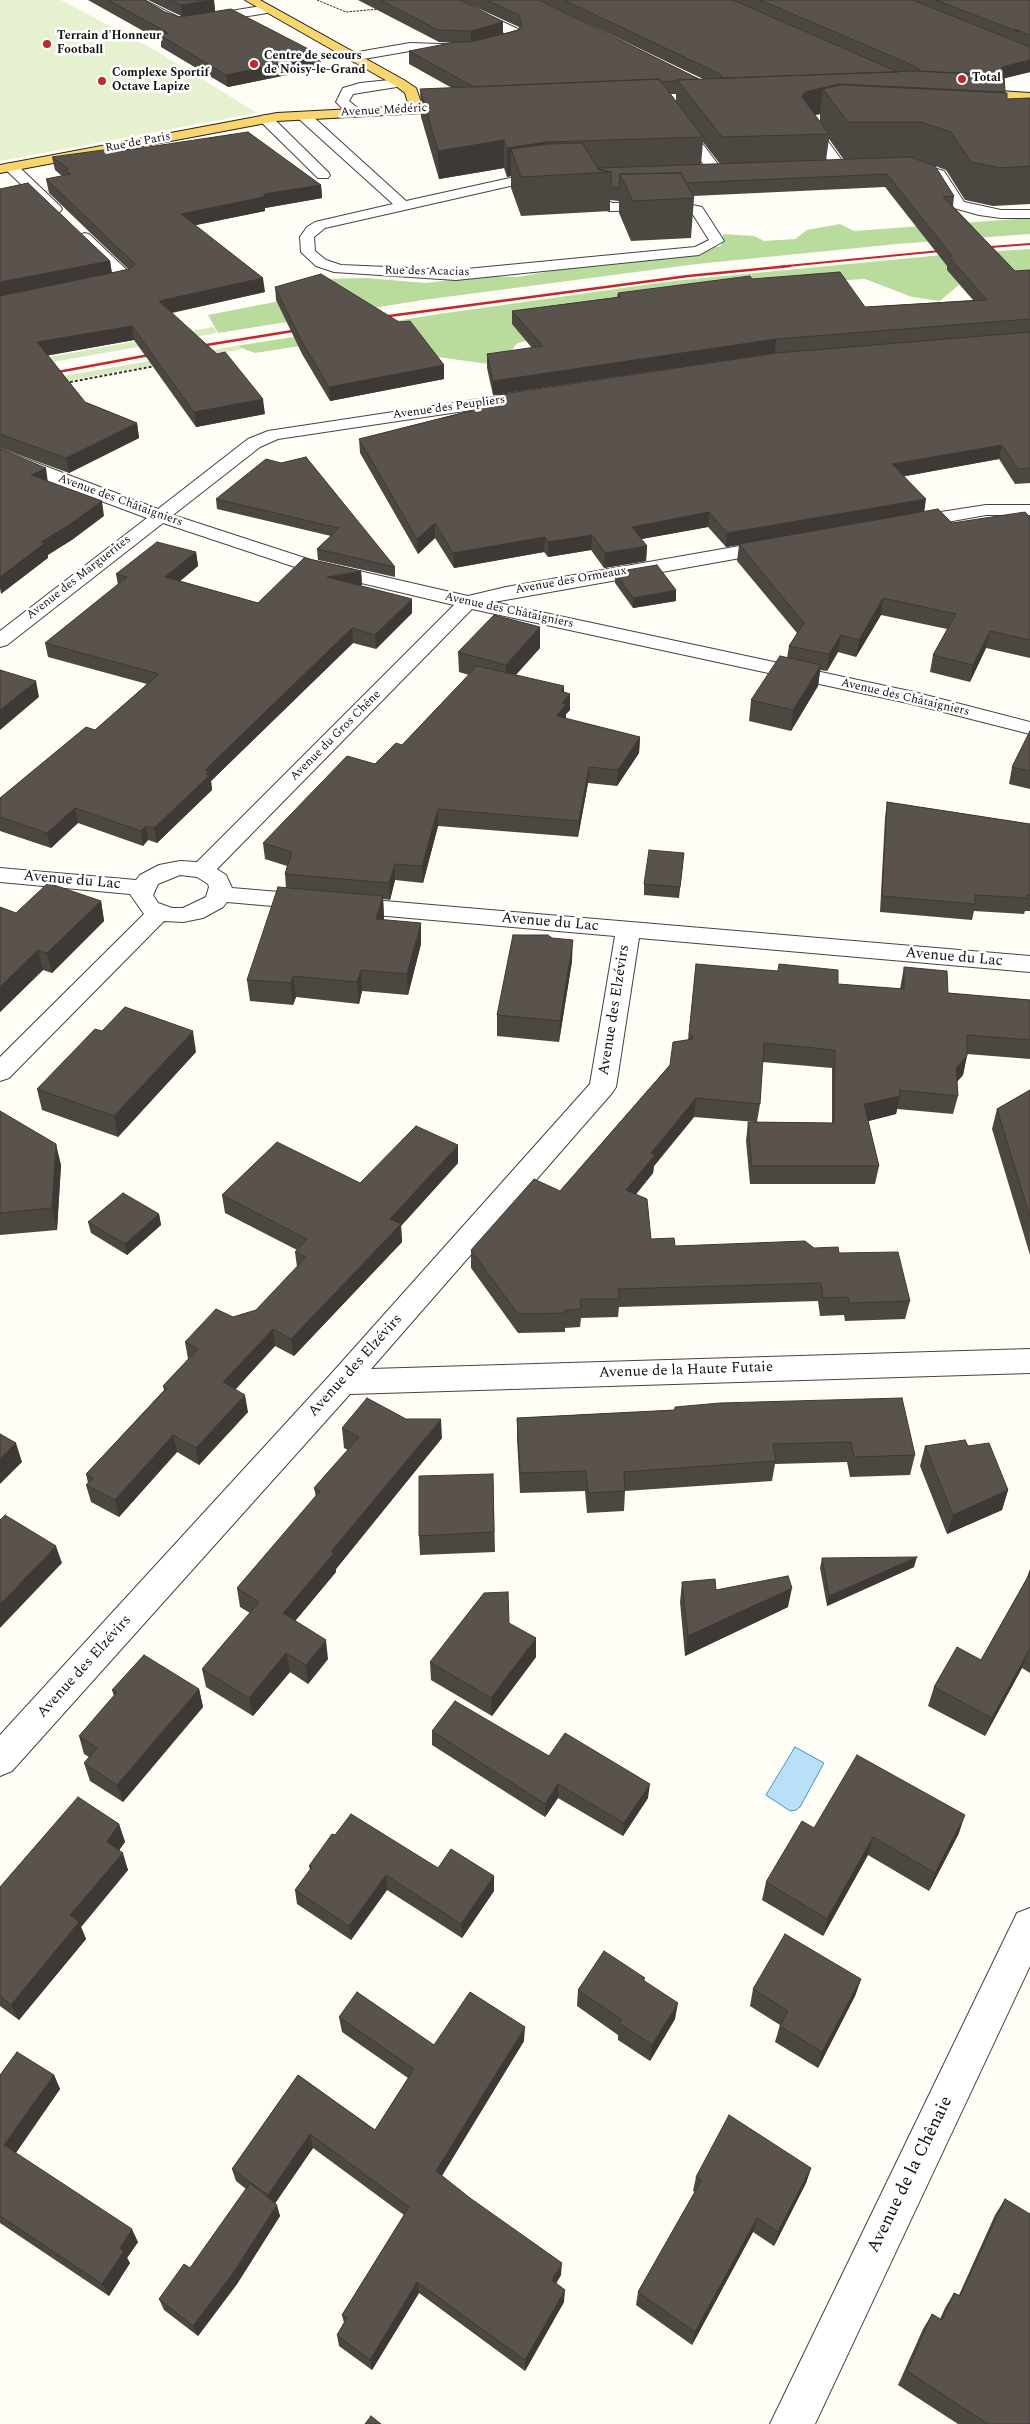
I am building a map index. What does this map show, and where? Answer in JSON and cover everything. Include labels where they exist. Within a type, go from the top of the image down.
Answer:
[{"type":"main road","points":[[251,0],[399,83],[411,91],[418,109]]},
{"type":"main road","points":[[955,93],[1030,97]]},
{"type":"main road","name":"Avenue Médéric","points":[[277,118],[354,112],[470,107]]},
{"type":"main road","name":"Rue de Paris","points":[[5,168],[277,118]]},
{"type":"street","points":[[136,0],[171,20],[181,23],[267,9]]},
{"type":"street","points":[[352,57],[410,46],[471,50],[514,37],[514,32],[447,0]]},
{"type":"street","points":[[354,112],[342,102],[348,91],[360,87],[399,83]]},
{"type":"street","points":[[269,104],[277,118],[323,175]]},
{"type":"street","points":[[672,113],[714,170]]},
{"type":"street","points":[[304,116],[403,206]]},
{"type":"street","points":[[828,118],[808,123],[839,166]]},
{"type":"street","points":[[820,167],[856,166]]},
{"type":"street","points":[[917,166],[939,174],[959,205],[986,212],[1030,214]]},
{"type":"street","points":[[5,168],[69,222],[127,278],[88,286]]},
{"type":"street","points":[[695,171],[734,169]]},
{"type":"street","name":"Rue des Acacias","points":[[587,175],[603,204],[624,208],[677,206],[698,210],[717,241],[699,251],[456,275],[339,269],[321,263],[310,256],[307,237],[312,230],[320,225],[526,179],[567,175],[607,174]]},
{"type":"street","name":"Avenue des Peupliers","points":[[159,516],[247,447],[274,435],[549,394]]},
{"type":"street","name":"Avenue des Châtaigniers","points":[[0,454],[40,472],[159,516],[305,564],[468,602],[914,698],[1030,728]]},
{"type":"street","points":[[888,527],[986,510],[1030,510]]},
{"type":"street","name":"Avenue des Marguerites","points":[[0,641],[159,516]]},
{"type":"street","name":"Avenue des Ormeaux","points":[[468,602],[506,593],[790,544]]},
{"type":"street","name":"Avenue du Gros Chêne","points":[[203,870],[468,602]]},
{"type":"street","points":[[192,868],[203,870],[218,880],[221,887],[220,894],[206,908],[195,913],[170,916],[158,913],[144,902],[141,895],[148,880],[167,870],[192,868]]},
{"type":"street","name":"Avenue du Lac","points":[[0,875],[143,888]]},
{"type":"street","name":"Avenue du Lac","points":[[220,894],[1030,964]]},
{"type":"street","points":[[0,1072],[158,913]]},
{"type":"street","name":"Avenue des Elzévirs","points":[[0,1760],[342,1382],[603,1087],[628,930]]},
{"type":"street","name":"Avenue de la Haute Futaie","points":[[342,1382],[1030,1361]]},
{"type":"street","name":"Avenue de la Chênaie","points":[[792,2424],[1030,1926]]},
{"type":"path","points":[[317,0],[346,12],[384,9]]},
{"type":"path","points":[[63,383],[157,366]]},
{"type":"green space","name":"Complexe Sportif Octave Lapize","points":[[0,0],[61,0],[153,49],[257,113],[0,161]]},
{"type":"green space","points":[[1030,218],[1030,234],[897,244],[697,264],[423,300],[218,333],[208,315],[285,300],[326,279],[365,278],[426,283],[485,276],[517,277],[615,260],[721,246],[723,234],[754,236],[764,241],[795,239],[807,230],[840,224],[854,231]]},
{"type":"green space","points":[[1030,249],[1030,272],[961,283],[940,301],[912,297],[865,279],[813,282],[564,328],[516,344],[508,357],[496,365],[327,342],[255,353],[236,346],[439,314],[673,281],[952,254]]},
{"type":"green space","points":[[213,327],[217,333],[30,366],[0,366]]},
{"type":"green space","points":[[236,346],[242,349],[0,393],[0,387]]},
{"type":"water","points":[[795,1747],[824,1763],[800,1807],[790,1811],[766,1795]]},
{"type":"building","points":[[108,0],[144,0],[165,12],[179,17],[231,9],[320,55],[226,75],[160,35],[168,33]]},
{"type":"building","points":[[171,0],[212,0],[181,5]]},
{"type":"building","points":[[381,0],[461,0],[503,22],[471,31],[438,30]]},
{"type":"building","points":[[486,0],[539,0],[699,79],[661,82],[659,79],[474,87],[409,51],[456,42],[471,42],[519,30],[522,26],[519,15]]},
{"type":"building","points":[[564,0],[733,0],[898,72],[722,78],[720,74]]},
{"type":"building","points":[[760,0],[913,0],[1030,47],[1030,60],[1002,67],[1002,75],[920,71],[910,64]]},
{"type":"building","points":[[936,0],[1030,0],[1030,35],[1015,29],[1019,32]]},
{"type":"building","points":[[914,71],[1004,76],[1005,92],[839,84],[805,92],[802,97],[829,134],[722,137],[677,80]]},
{"type":"building","points":[[659,79],[703,137],[547,142],[507,148],[504,140],[438,151],[420,89]]},
{"type":"building","points":[[841,85],[1007,93],[1007,99],[1030,98],[1030,166],[1000,168],[971,162],[951,132],[921,122],[848,122],[823,89]]},
{"type":"building","points":[[248,132],[321,185],[264,194],[264,197],[181,214],[263,278],[159,301],[217,354],[225,352],[263,399],[194,412],[132,326],[37,342],[85,402],[137,423],[66,458],[0,434],[0,296],[130,269],[135,264],[46,179],[71,174],[65,170],[69,169],[52,157],[103,150],[108,153]]},
{"type":"building","points":[[582,143],[598,169],[611,172],[521,177],[511,149],[548,144]]},
{"type":"building","points":[[910,157],[935,166],[954,196],[943,197],[1015,271],[1030,270],[1030,319],[776,339],[493,381],[487,354],[543,346],[512,311],[621,297],[618,293],[750,276],[752,279],[840,272],[865,307],[987,300],[949,257],[952,256],[887,174],[686,183],[681,173],[620,174],[619,188],[611,187],[611,172],[600,170],[599,168]]},
{"type":"building","points":[[681,173],[694,198],[633,201],[620,174]]},
{"type":"building","points":[[28,183],[110,261],[0,282],[0,189]]},
{"type":"building","points":[[321,274],[399,322],[410,321],[444,365],[329,387],[301,340],[275,287]]},
{"type":"building","points":[[1030,332],[1030,468],[1018,469],[1002,445],[892,464],[926,499],[727,533],[709,512],[632,527],[647,546],[605,553],[592,535],[548,542],[545,537],[453,553],[435,523],[417,539],[359,439],[498,404],[496,395],[777,353]]},
{"type":"building","points":[[0,449],[46,468],[31,475],[102,501],[69,525],[41,542],[45,543],[0,577]]},
{"type":"building","points":[[306,457],[395,567],[317,549],[339,528],[216,499],[266,459],[281,463]]},
{"type":"building","points":[[938,509],[952,523],[1025,512],[1030,517],[1030,640],[990,631],[973,665],[933,655],[956,614],[883,598],[859,640],[841,635],[829,654],[789,646],[804,623],[739,544]]},
{"type":"building","points":[[157,542],[196,552],[165,577],[258,603],[304,558],[361,571],[327,577],[412,599],[375,635],[352,628],[205,770],[210,771],[206,774],[210,775],[154,828],[146,826],[141,831],[75,808],[47,833],[0,817],[0,798],[86,727],[95,730],[159,674],[45,643],[127,577],[116,574]]},
{"type":"building","points":[[657,565],[676,590],[633,598],[615,572]]},
{"type":"building","points":[[494,615],[540,627],[506,665],[458,652]]},
{"type":"building","points":[[780,656],[821,665],[793,710],[751,700]]},
{"type":"building","points":[[477,666],[564,686],[561,691],[570,694],[562,703],[566,704],[557,716],[640,737],[618,770],[589,767],[579,821],[438,809],[422,866],[395,864],[389,883],[285,874],[292,852],[263,843],[347,756],[375,764],[396,743],[402,745]]},
{"type":"building","points":[[0,670],[36,681],[0,710]]},
{"type":"building","points":[[1030,731],[1030,771],[1012,767]]},
{"type":"building","points":[[887,802],[1030,824],[1030,895],[1027,895],[1028,898],[975,895],[975,904],[882,896]]},
{"type":"building","points":[[649,850],[684,853],[680,887],[644,884]]},
{"type":"building","points":[[48,883],[101,901],[47,953],[38,950],[0,987],[0,907],[16,913]]},
{"type":"building","points":[[278,887],[383,896],[376,919],[421,923],[407,974],[361,970],[357,982],[293,976],[291,983],[247,980]]},
{"type":"building","points":[[513,935],[548,935],[552,938],[573,940],[560,1021],[497,1015]]},
{"type":"building","points":[[696,964],[778,971],[779,964],[838,970],[838,984],[904,989],[904,967],[947,971],[948,993],[1030,1000],[1030,1040],[967,1035],[967,1056],[956,1068],[958,1096],[899,1090],[900,1096],[864,1104],[879,1166],[752,1166],[748,1122],[834,1123],[835,1050],[764,1043],[760,1104],[696,1098],[651,1153],[655,1155],[626,1190],[647,1199],[651,1239],[674,1238],[675,1246],[805,1241],[814,1248],[838,1247],[839,1253],[898,1252],[910,1301],[849,1303],[848,1297],[823,1298],[821,1283],[618,1289],[619,1299],[580,1299],[581,1309],[565,1310],[565,1313],[518,1314],[471,1250],[534,1179],[560,1191],[670,1065],[673,1042],[693,1039],[693,1036],[689,1035]]},
{"type":"building","points":[[125,1007],[193,1031],[114,1116],[37,1089],[95,1029],[102,1031]]},
{"type":"building","points":[[1030,1090],[1030,1217],[997,1109]]},
{"type":"building","points":[[0,1111],[56,1144],[52,1208],[0,1213]]},
{"type":"building","points":[[416,1126],[458,1145],[390,1219],[401,1224],[291,1339],[273,1329],[223,1382],[245,1395],[196,1448],[173,1435],[115,1500],[86,1485],[93,1478],[86,1474],[167,1388],[163,1386],[198,1349],[185,1342],[216,1309],[233,1317],[256,1310],[306,1257],[295,1252],[307,1239],[222,1195],[277,1142],[360,1183]]},
{"type":"building","points":[[123,1193],[159,1214],[125,1244],[88,1222]]},
{"type":"building","points":[[367,1398],[406,1419],[441,1419],[331,1552],[334,1553],[283,1613],[326,1640],[306,1665],[286,1653],[249,1698],[202,1669],[259,1602],[237,1588],[320,1491],[314,1488],[359,1437],[342,1428]]},
{"type":"building","points":[[902,1398],[915,1455],[854,1457],[851,1442],[773,1444],[776,1461],[624,1472],[625,1491],[588,1493],[586,1471],[520,1473],[517,1418],[675,1410],[675,1407],[720,1403]]},
{"type":"building","points":[[0,1434],[16,1443],[0,1459]]},
{"type":"building","points":[[965,1440],[968,1446],[989,1443],[1008,1490],[953,1515],[925,1446]]},
{"type":"building","points":[[493,1474],[494,1532],[419,1536],[419,1476]]},
{"type":"building","points":[[5,1515],[56,1546],[0,1604],[0,1520]]},
{"type":"building","points":[[917,1557],[829,1596],[822,1558]]},
{"type":"building","points":[[1030,1573],[1030,1650],[992,1718],[934,1687],[957,1647],[981,1660]]},
{"type":"building","points":[[788,1576],[792,1588],[688,1636],[682,1582],[715,1579],[716,1590]]},
{"type":"building","points":[[508,1592],[509,1623],[536,1638],[491,1698],[430,1662],[484,1593]]},
{"type":"building","points":[[144,1655],[199,1689],[117,1785],[84,1763],[97,1748],[79,1736],[117,1692],[112,1690]]},
{"type":"building","points":[[455,1701],[549,1756],[565,1733],[650,1784],[624,1823],[558,1784],[545,1804],[432,1731]]},
{"type":"building","points":[[857,1755],[965,1815],[935,1873],[873,1837],[827,1919],[766,1882],[802,1821],[814,1828]]},
{"type":"building","points":[[78,1797],[119,1824],[107,1842],[123,1853],[70,1915],[79,1922],[11,2005],[0,1996],[0,1887]]},
{"type":"building","points":[[351,1814],[438,1868],[451,1849],[494,1876],[461,1924],[386,1875],[349,1926],[295,1890],[312,1867],[309,1866],[332,1834],[335,1835]]},
{"type":"building","points":[[785,1934],[861,1979],[822,2052],[780,2026],[788,2011],[753,1989]]},
{"type":"building","points":[[604,1951],[678,2003],[652,2045],[619,2023],[622,2020],[578,1990]]},
{"type":"building","points":[[357,1992],[434,2045],[470,1992],[525,2027],[436,2171],[470,2198],[562,2263],[552,2280],[565,2290],[525,2360],[417,2282],[370,2360],[337,2335],[347,2318],[342,2315],[409,2207],[310,2134],[268,2195],[232,2169],[298,2075],[375,2130],[414,2069],[339,2017]]},
{"type":"building","points":[[17,2052],[54,2075],[4,2145],[132,2229],[120,2248],[124,2251],[102,2284],[0,2216],[0,2075]]},
{"type":"building","points":[[729,2115],[811,2168],[778,2232],[757,2218],[695,2332],[638,2292],[701,2181],[696,2177]]},
{"type":"building","points":[[250,2183],[277,2205],[233,2273],[193,2326],[159,2299],[184,2264],[190,2268]]},
{"type":"building","points":[[1005,2199],[1030,2214],[1030,2424],[988,2424],[907,2371],[932,2314],[942,2320],[954,2293],[960,2296]]},
{"type":"building","points":[[371,2416],[381,2424],[365,2424]]},
{"type":"railway","points":[[978,248],[1030,244]]},
{"type":"railway","points":[[777,267],[950,250]]},
{"type":"railway","points":[[374,318],[688,276],[790,266]]},
{"type":"railway","points":[[194,347],[305,329]]},
{"type":"railway","points":[[47,374],[160,353]]},
{"type":"place","name":"Terrain d'Honneur Football","points":[[47,44]]},
{"type":"place","name":"Centre de secours de Noisy-le-Grand","points":[[254,64]]},
{"type":"place","name":"Total","points":[[962,79]]},
{"type":"place","name":"Complexe Sportif Octave Lapize","points":[[102,81]]}]
